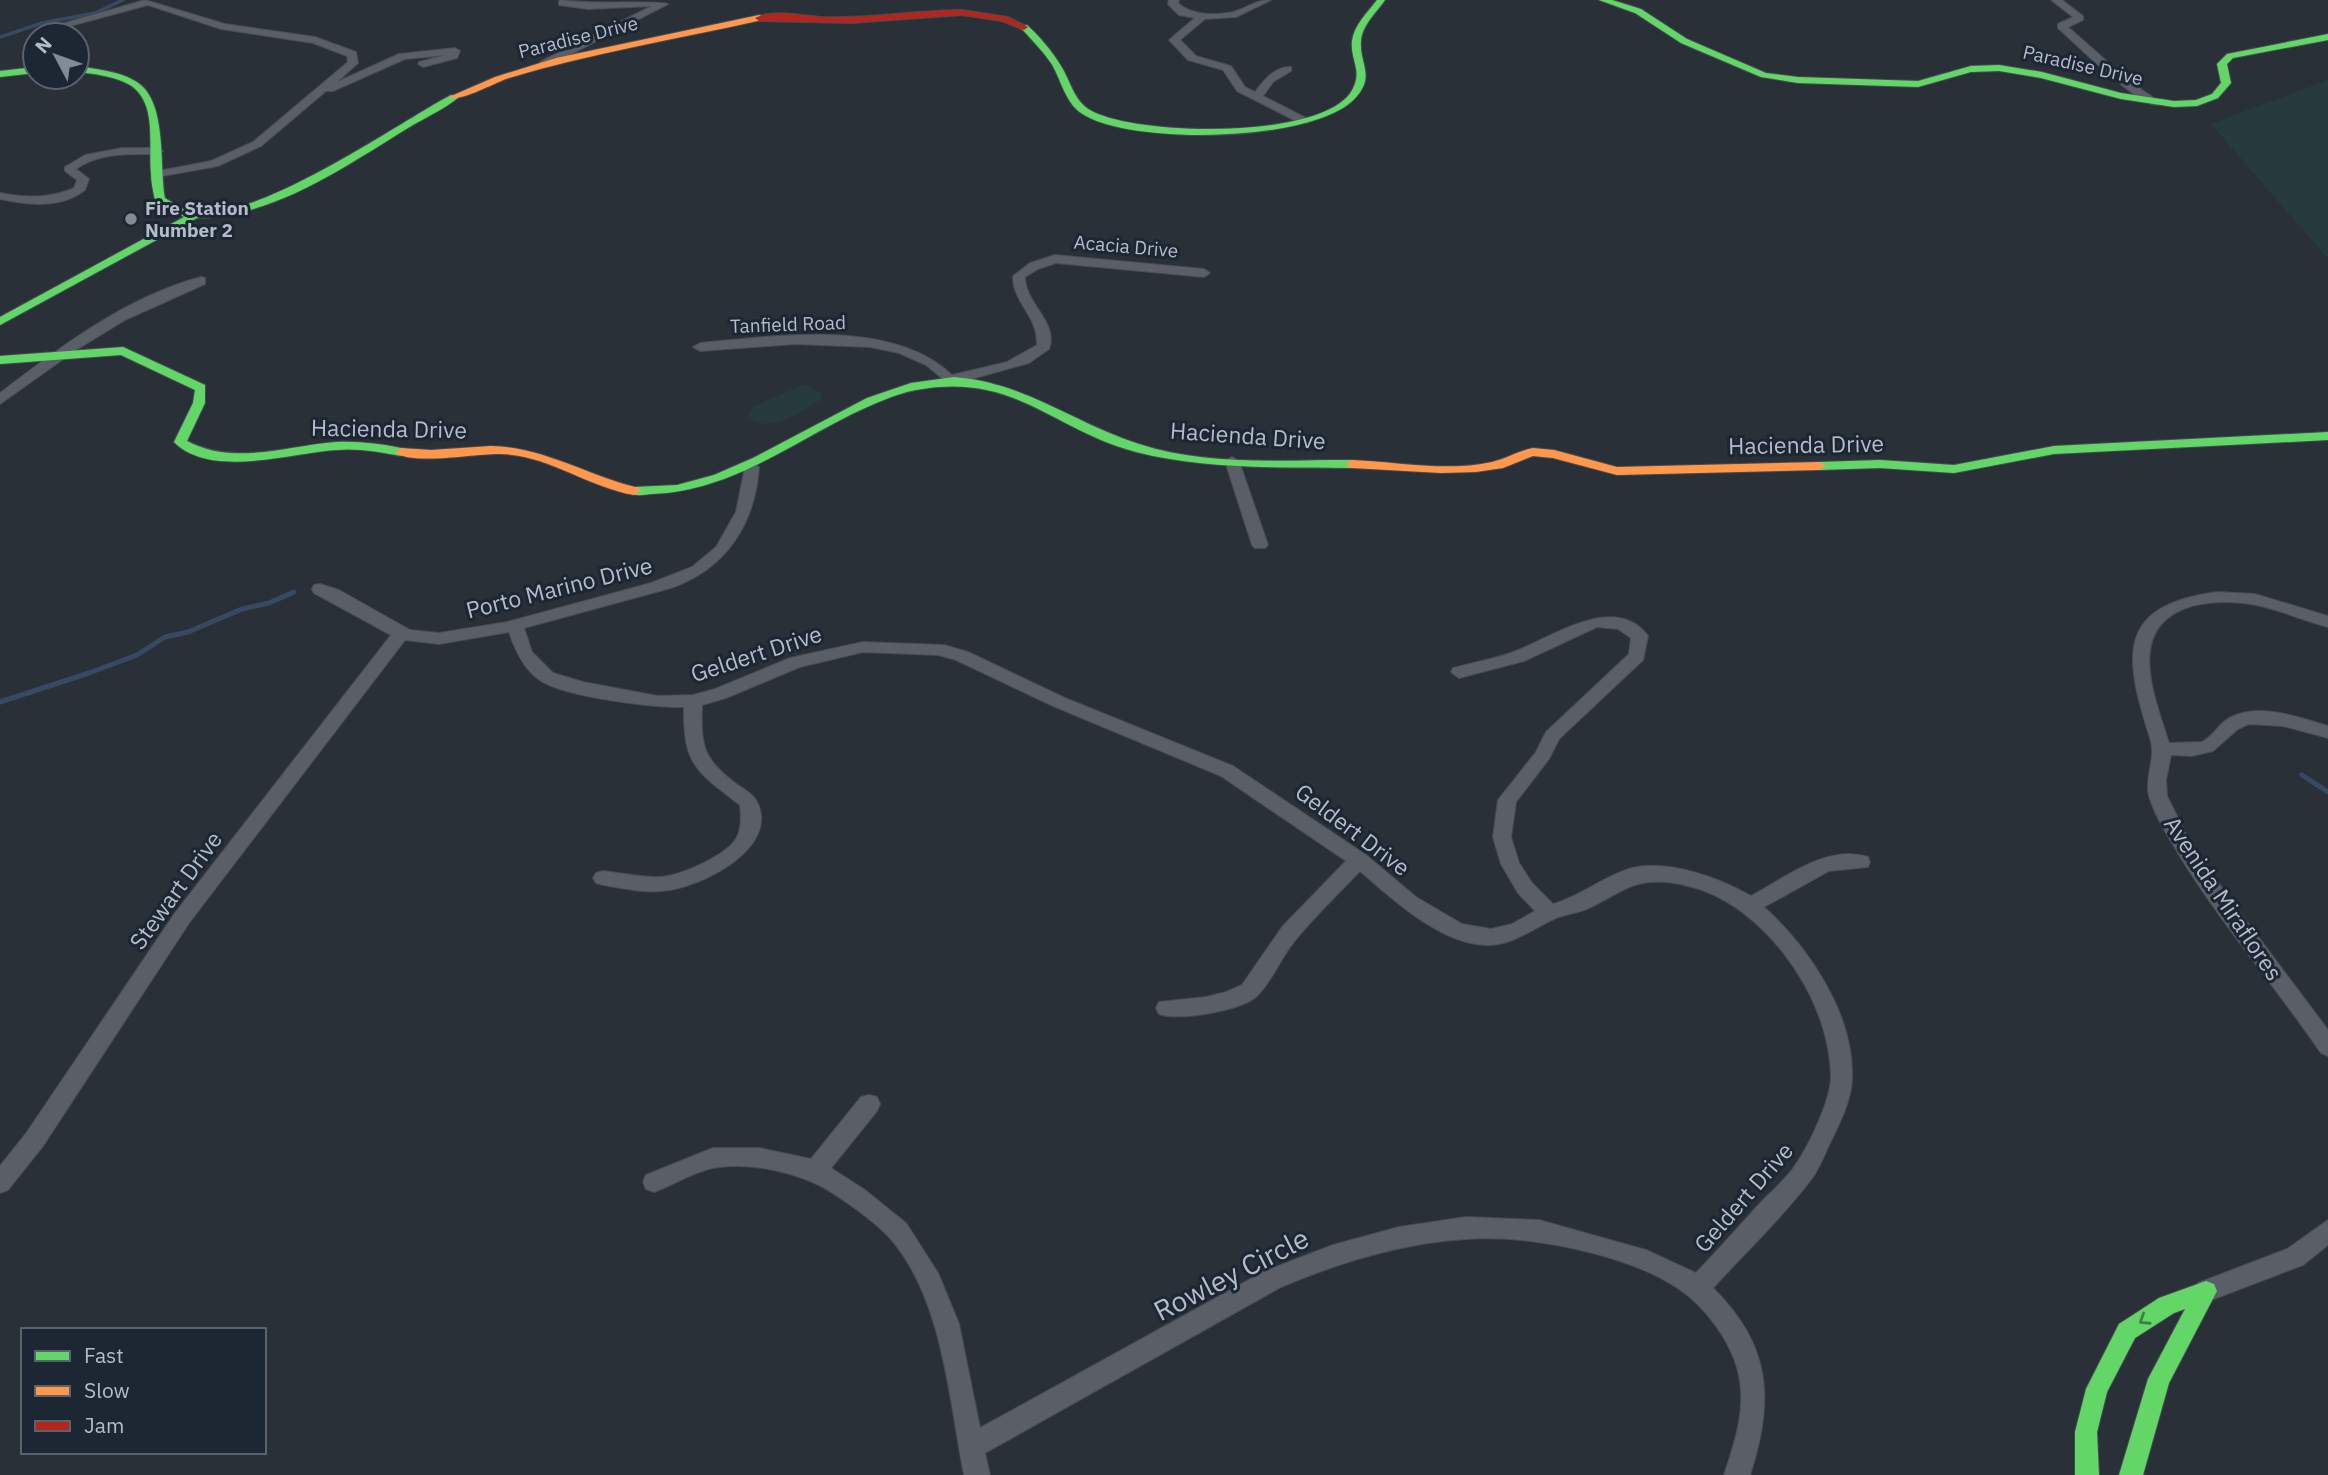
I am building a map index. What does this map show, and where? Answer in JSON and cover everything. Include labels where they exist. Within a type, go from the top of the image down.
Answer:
[{"type":"street","points":[[1174,0],[1176,9],[1182,13],[1203,16],[1233,15],[1266,0]]},
{"type":"street","name":"Paradise Drive","points":[[91,71],[118,74],[145,88],[153,103],[159,195],[163,205],[178,213],[192,216],[226,214],[277,197],[442,103],[544,64],[751,18],[858,19],[930,7],[964,7],[998,13],[1019,22],[1051,56],[1080,108],[1097,118],[1201,134],[1285,120],[1304,121],[1339,107],[1361,84],[1363,73],[1354,48],[1355,36],[1381,0]]},
{"type":"street","name":"Paradise Drive","points":[[1603,0],[1638,11],[1674,35],[1709,53],[1775,78],[1918,84],[1941,81],[1972,68],[1993,67],[2032,72],[2154,103],[2188,103],[2213,97],[2224,89],[2226,83],[2222,64],[2230,56],[2328,37]]},
{"type":"street","points":[[2056,0],[2080,18],[2061,26],[2124,82],[2154,103]]},
{"type":"street","points":[[544,64],[663,4],[650,1],[575,6],[562,3]]},
{"type":"street","points":[[78,21],[148,2],[223,27],[315,40],[352,54],[353,62],[257,144],[214,164],[157,174]]},
{"type":"street","points":[[1203,16],[1174,40],[1192,58],[1227,68],[1241,89],[1285,120]]},
{"type":"street","points":[[310,97],[403,56],[455,51],[453,56],[423,64]]},
{"type":"street","points":[[1256,98],[1269,80],[1287,69]]},
{"type":"street","points":[[0,74],[21,72]]},
{"type":"street","points":[[0,196],[34,203],[57,201],[79,190],[83,179],[69,169],[81,159],[106,152],[157,151]]},
{"type":"street","points":[[0,322],[192,216]]},
{"type":"street","name":"Acacia Drive","points":[[950,381],[964,374],[1033,358],[1044,346],[1044,329],[1019,288],[1019,276],[1034,265],[1055,259],[1204,273]]},
{"type":"street","points":[[0,400],[57,355],[97,328],[156,296],[201,281]]},
{"type":"street","name":"Tanfield Road","points":[[700,348],[827,339],[858,340],[925,360],[942,369],[950,381]]},
{"type":"street","name":"Hacienda Drive","points":[[0,360],[123,351],[201,388],[199,403],[180,442],[189,450],[205,455],[227,457],[350,446],[437,455],[520,451],[603,486],[645,492],[687,489],[752,467],[880,397],[931,382],[950,381],[989,386],[1027,397],[1120,442],[1179,457],[1232,461],[1466,468],[1493,466],[1532,452],[1557,455],[1598,470],[1617,471],[1880,464],[1954,469],[2054,450],[2328,436]]},
{"type":"street","points":[[1232,461],[1260,545]]},
{"type":"street","name":"Porto Marino Drive","points":[[320,589],[343,598],[401,634],[423,639],[446,639],[514,624],[671,582],[696,571],[729,541],[751,496],[752,467]]},
{"type":"street","name":"Avenida Miraflores","points":[[2328,622],[2270,601],[2223,594],[2165,610],[2151,623],[2145,637],[2145,698],[2162,748],[2156,790],[2181,841],[2328,1047]]},
{"type":"street","points":[[1459,672],[1518,657],[1595,622],[1622,624],[1640,636],[1637,656],[1552,736],[1544,755],[1507,800],[1502,837],[1510,864],[1525,888],[1549,913]]},
{"type":"street","name":"Geldert Drive","points":[[514,624],[530,663],[547,677],[632,698],[693,701],[741,687],[796,662],[828,653],[892,645],[938,649],[984,664],[1059,702],[1227,771],[1359,860],[1409,902],[1458,930],[1491,937],[1517,930],[1549,913],[1580,904],[1634,875],[1668,875],[1702,883],[1743,900],[1779,933],[1807,968],[1826,1005],[1838,1043],[1842,1079],[1828,1125],[1804,1172],[1698,1288]]},
{"type":"street","name":"Stewart Drive","points":[[0,1183],[35,1139],[182,918],[401,634]]},
{"type":"street","points":[[603,878],[663,884],[695,875],[724,859],[745,841],[751,819],[748,802],[710,773],[696,757],[693,701]]},
{"type":"street","points":[[2162,748],[2185,750],[2212,745],[2230,725],[2245,719],[2276,719],[2328,732]]},
{"type":"street","points":[[1166,1007],[1206,1005],[1230,1000],[1249,990],[1289,933],[1359,860]]},
{"type":"street","points":[[1749,906],[1826,864],[1861,862]]},
{"type":"street","points":[[816,1170],[869,1104]]},
{"type":"street","points":[[654,1182],[713,1158],[760,1158],[816,1170],[856,1197],[898,1231],[930,1281],[947,1324],[977,1475]]},
{"type":"street","name":"Rowley Circle","points":[[973,1446],[1272,1280],[1337,1254],[1393,1237],[1471,1229],[1530,1229],[1650,1262],[1698,1288],[1732,1329],[1753,1380],[1753,1432],[1737,1475]]},
{"type":"street","points":[[2087,1475],[2086,1432],[2097,1389],[2127,1331],[2168,1305],[2295,1257],[2328,1231]]},
{"type":"street","points":[[2131,1475],[2150,1398],[2171,1348],[2206,1291]]},
{"type":"green space","points":[[2328,80],[2328,259],[2211,124]]},
{"type":"green space","points":[[805,384],[821,393],[821,400],[776,423],[767,424],[748,418],[752,407]]},
{"type":"waterway","points":[[0,37],[42,23],[95,13],[123,0]]},
{"type":"waterway","points":[[0,702],[89,673],[137,655],[165,637],[188,632],[242,609],[269,603],[294,592]]},
{"type":"waterway","points":[[2302,775],[2328,792]]},
{"type":"traffic: fast","points":[[1024,27],[1047,52],[1073,99],[1087,113],[1110,122],[1142,129],[1181,132],[1263,129],[1301,122],[1332,111],[1352,97],[1363,73],[1357,49],[1358,34],[1381,0]]},
{"type":"traffic: fast","points":[[1603,0],[1638,11],[1684,41],[1764,75],[1798,80],[1918,84],[1971,69],[1999,68],[2042,75],[2121,96],[2174,104],[2197,103],[2215,96],[2226,83],[2222,64],[2230,56],[2328,37]]},
{"type":"traffic: fast","points":[[91,71],[111,74],[133,83],[146,95],[153,110],[160,200],[187,215],[223,214],[263,202],[307,183],[454,97]]},
{"type":"traffic: fast","points":[[0,74],[21,72]]},
{"type":"traffic: fast","points":[[0,322],[193,216]]},
{"type":"traffic: fast","points":[[0,360],[123,351],[201,388],[199,403],[180,442],[197,451],[216,456],[257,457],[345,446],[401,452]]},
{"type":"traffic: fast","points":[[634,491],[678,489],[718,478],[757,461],[871,400],[911,387],[954,381],[979,383],[1025,397],[1114,440],[1163,454],[1216,462],[1352,464]]},
{"type":"traffic: fast","points":[[1819,466],[1880,464],[1954,469],[2054,450],[2328,436]]},
{"type":"traffic: fast","points":[[2087,1475],[2086,1432],[2097,1389],[2127,1331],[2167,1305],[2206,1291]]},
{"type":"traffic: fast","points":[[2131,1475],[2159,1379],[2206,1291]]},
{"type":"traffic: slow","points":[[454,97],[498,79],[559,60],[759,18]]},
{"type":"traffic: slow","points":[[401,452],[491,449],[521,452],[550,460],[604,484],[634,491]]},
{"type":"traffic: slow","points":[[1352,464],[1441,469],[1476,468],[1498,465],[1523,454],[1544,452],[1617,471],[1819,466]]},
{"type":"traffic: jam","points":[[759,18],[851,20],[962,12],[1005,19],[1024,27]]},
{"type":"place","name":"Fire Station Number 2","points":[[131,219]]}]
